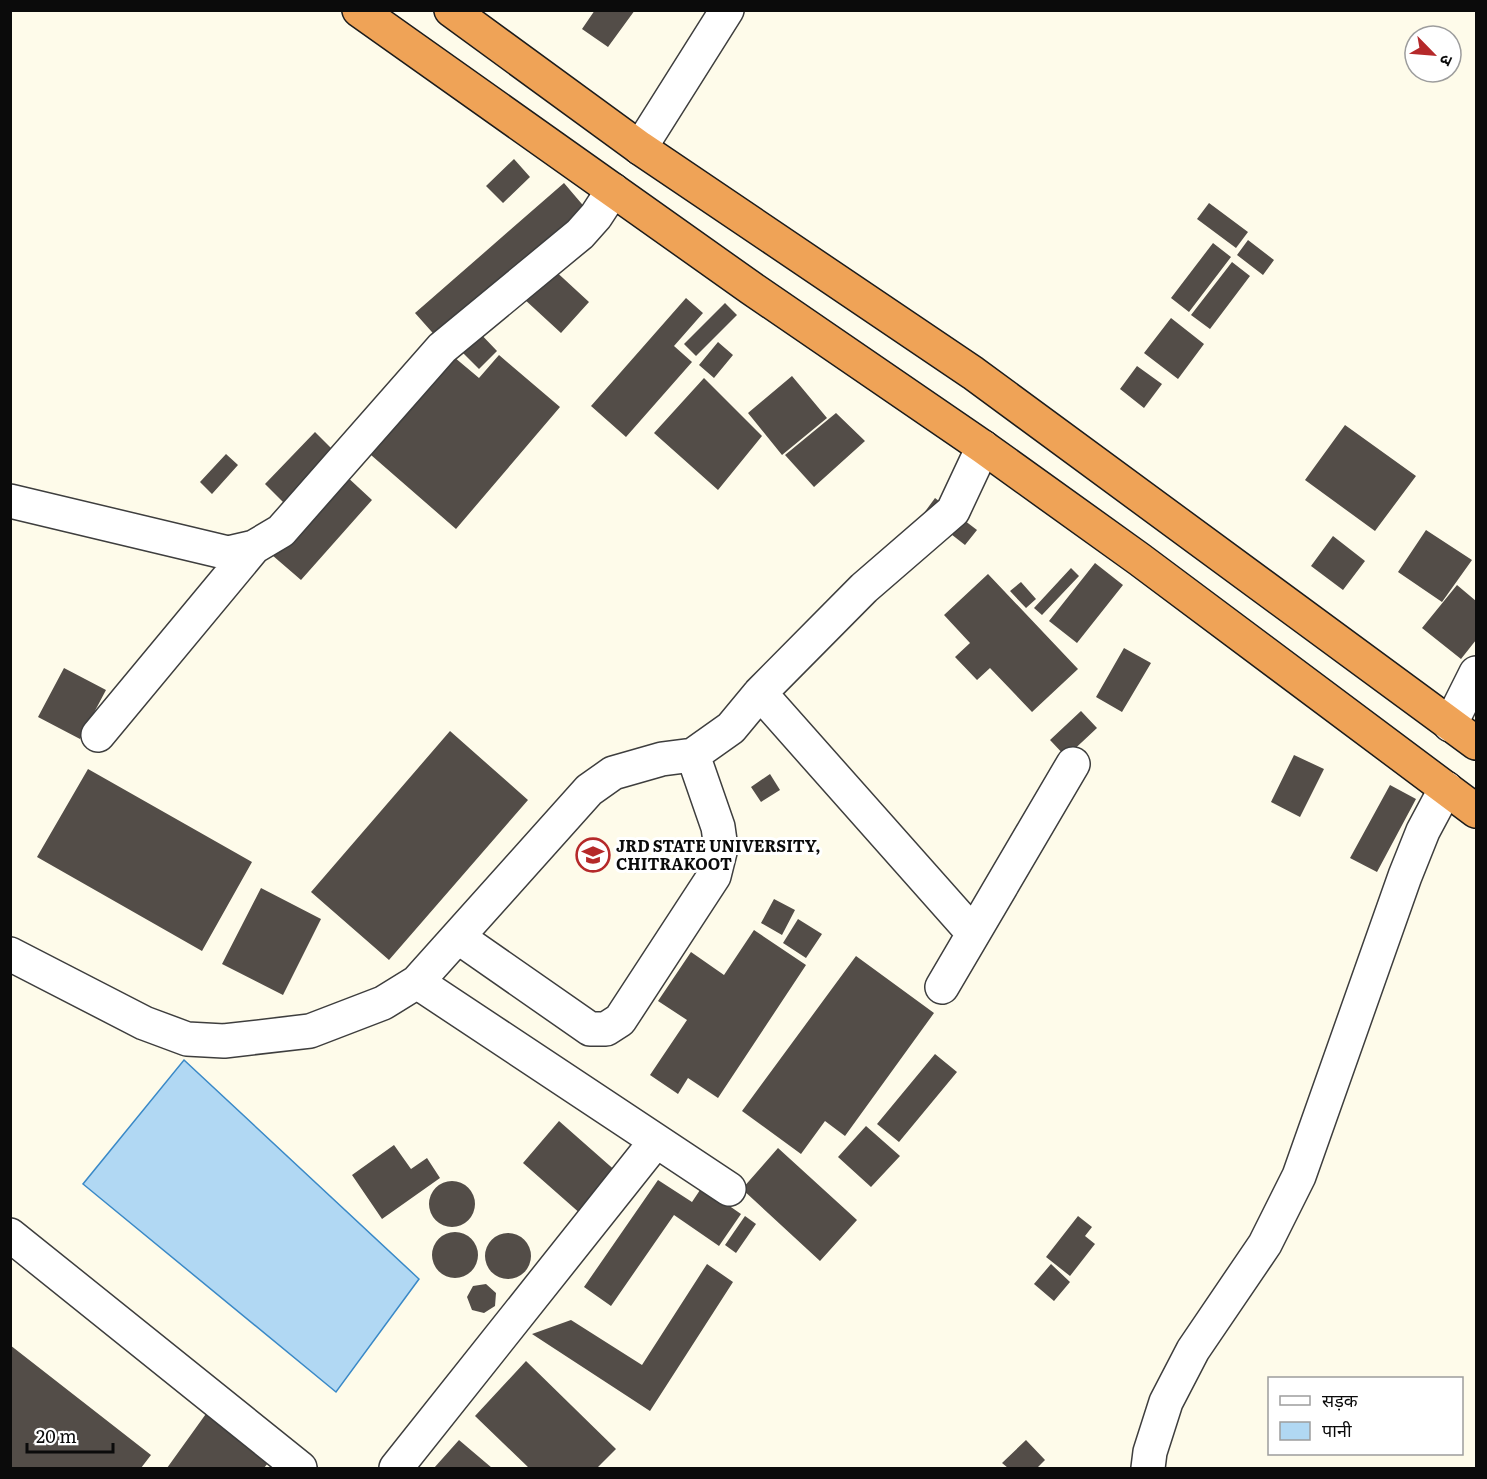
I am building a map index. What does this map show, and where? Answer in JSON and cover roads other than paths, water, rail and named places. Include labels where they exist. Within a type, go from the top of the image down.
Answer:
[{"type":"highway","points":[[359,10],[751,288],[983,447],[1139,559],[1476,811]]},
{"type":"highway","points":[[451,10],[640,148],[973,372],[1476,743]]},
{"type":"street","points":[[640,148],[727,10]]},
{"type":"street","points":[[10,501],[228,553],[254,547],[281,531],[442,348],[580,234],[596,216],[613,190]]},
{"type":"street","points":[[10,954],[144,1023],[188,1039],[243,1040],[310,1031],[383,1003],[417,982],[589,790],[613,773],[662,759],[693,755],[731,728],[760,693],[864,588],[953,511],[983,447]]},
{"type":"street","points":[[98,735],[254,547]]},
{"type":"street","points":[[1450,724],[1476,673]]},
{"type":"street","points":[[760,693],[973,933]]},
{"type":"street","points":[[459,937],[590,1029],[606,1029],[620,1020],[714,876],[721,848],[718,827],[693,755]]},
{"type":"street","points":[[942,987],[1073,764]]},
{"type":"street","points":[[1148,1468],[1150,1452],[1166,1402],[1193,1350],[1265,1244],[1299,1176],[1405,876],[1423,831],[1446,788]]},
{"type":"street","points":[[417,982],[729,1189]]},
{"type":"street","points":[[396,1468],[656,1141]]},
{"type":"street","points":[[10,1235],[300,1468]]},
{"type":"water","points":[[184,1060],[419,1279],[336,1392],[83,1184]]},
{"type":"place","name":"JRD STATE UNIVERSITY, CHITRAKOOT","points":[[593,855]]}]
